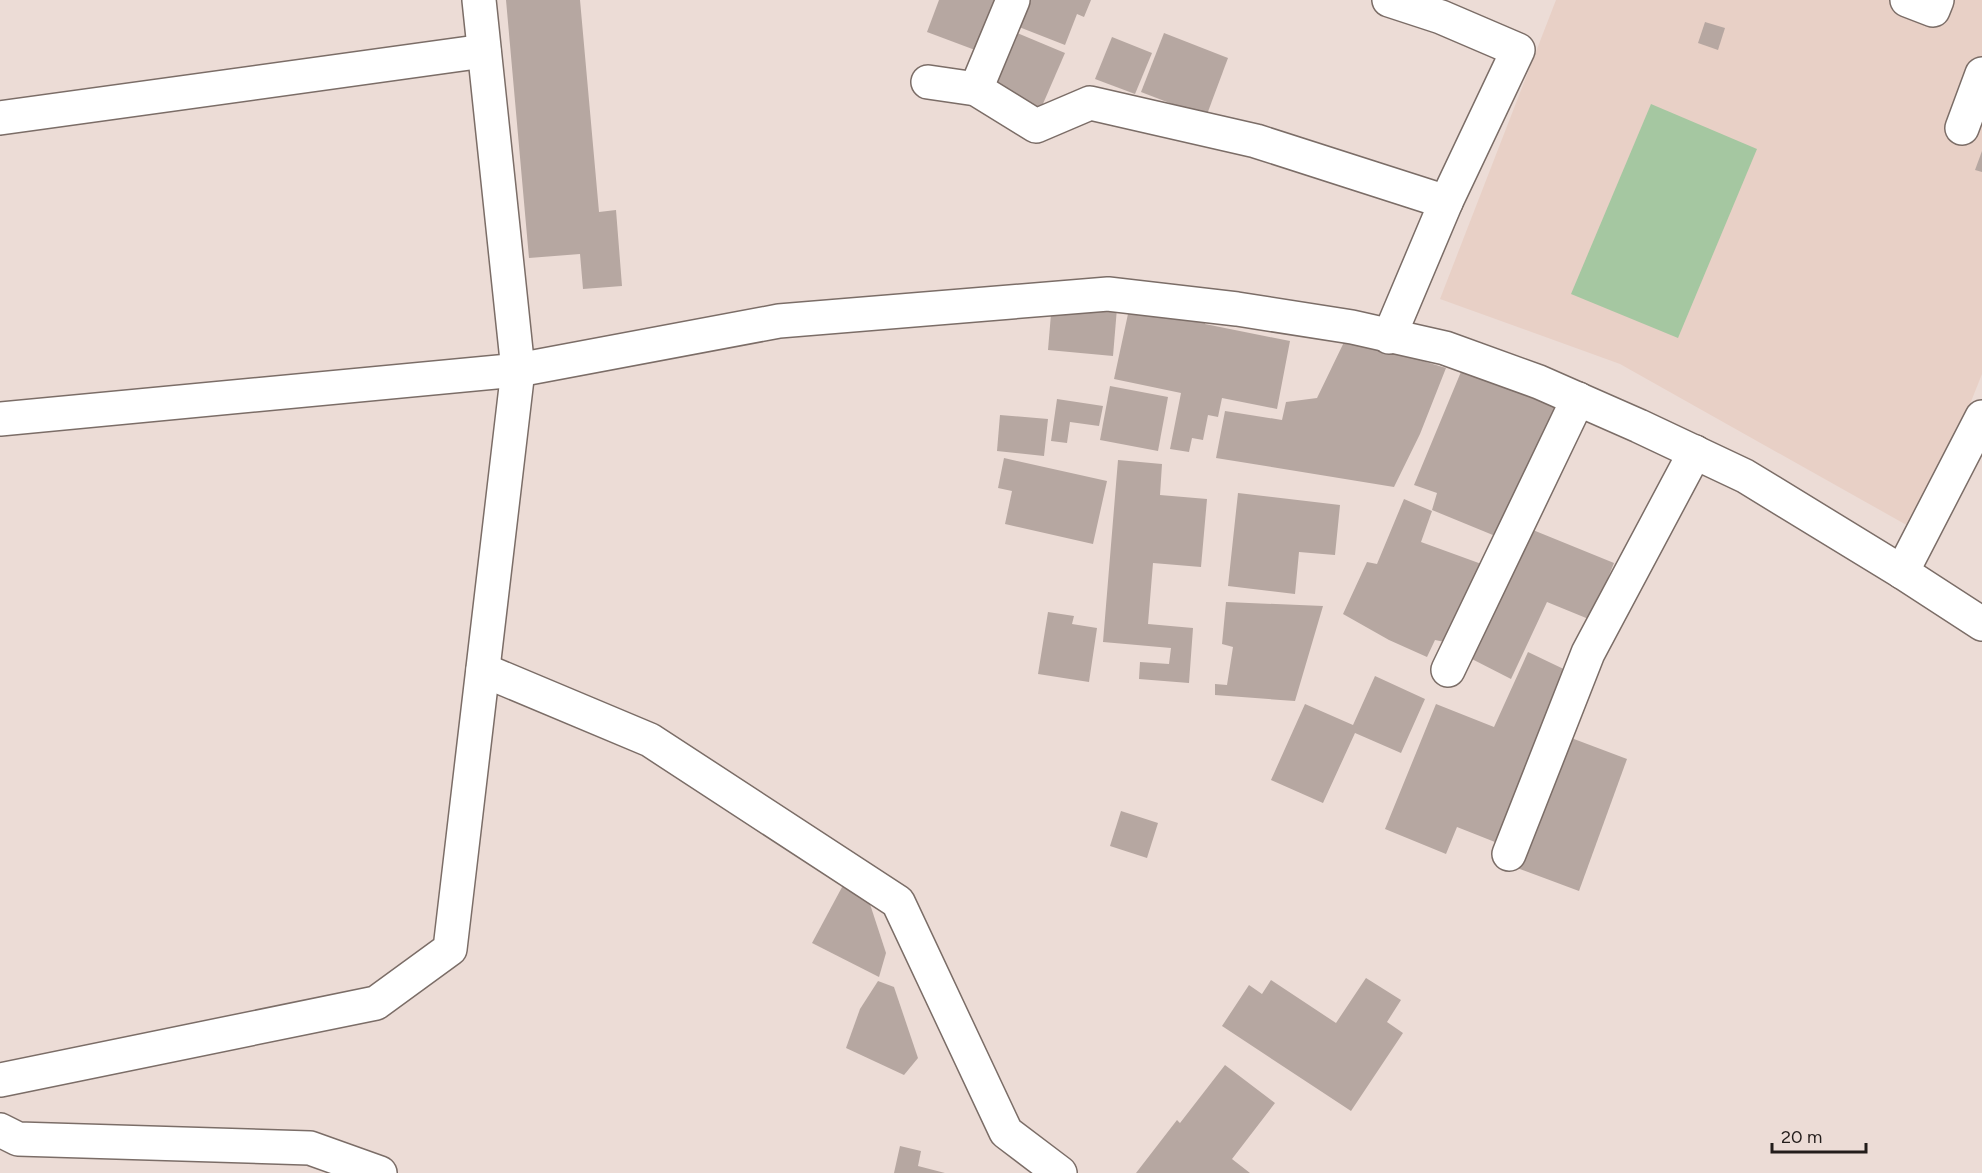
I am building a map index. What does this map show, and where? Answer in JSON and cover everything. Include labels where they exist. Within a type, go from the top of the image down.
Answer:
[{"type":"street","points":[[0,1080],[376,1003],[450,949],[518,370],[479,0]]},
{"type":"street","points":[[976,89],[1013,0]]},
{"type":"street","points":[[1389,0],[1441,17],[1518,50],[1446,202],[1389,337]]},
{"type":"street","points":[[1907,0],[1933,10],[1937,0]]},
{"type":"street","points":[[0,118],[484,51]]},
{"type":"street","points":[[1962,128],[1982,74]]},
{"type":"street","points":[[928,82],[976,89],[1036,126],[1090,103],[1256,141],[1446,202]]},
{"type":"street","points":[[0,419],[518,370],[779,321],[1108,294],[1237,309],[1352,327],[1445,348],[1539,382],[1745,476],[1982,624]]},
{"type":"street","points":[[1448,670],[1578,399]]},
{"type":"street","points":[[1902,572],[1982,417]]},
{"type":"street","points":[[1509,854],[1587,653],[1695,452]]},
{"type":"street","points":[[483,670],[650,740],[898,902],[1006,1132],[1060,1173]]},
{"type":"street","points":[[0,1130],[18,1139],[310,1148],[380,1173]]},
{"type":"shaded area","points":[[1556,0],[1982,0],[1982,374],[1919,532],[1620,364],[1440,299]]},
{"type":"green space","points":[[1651,104],[1757,149],[1678,338],[1571,294]]},
{"type":"building","points":[[506,0],[580,0],[599,212],[616,210],[622,286],[583,289],[580,254],[529,258]]},
{"type":"building","points":[[939,0],[1002,0],[983,53],[927,32]]},
{"type":"building","points":[[1030,0],[1091,0],[1084,17],[1077,14],[1065,45],[1019,27]]},
{"type":"building","points":[[1705,22],[1725,28],[1718,50],[1698,43]]},
{"type":"building","points":[[1015,32],[1065,53],[1039,113],[990,93]]},
{"type":"building","points":[[1164,33],[1228,58],[1206,117],[1141,92]]},
{"type":"building","points":[[1112,37],[1152,53],[1135,94],[1095,79]]},
{"type":"building","points":[[1982,151],[1982,172],[1975,170]]},
{"type":"building","points":[[1131,300],[1208,311],[1205,324],[1290,341],[1277,409],[1222,398],[1218,417],[1208,415],[1203,440],[1192,438],[1189,452],[1170,449],[1181,393],[1114,379]]},
{"type":"building","points":[[1052,302],[1117,308],[1113,356],[1048,350]]},
{"type":"building","points":[[1346,338],[1446,368],[1420,434],[1394,487],[1216,458],[1225,411],[1282,420],[1286,402],[1317,398]]},
{"type":"building","points":[[1463,367],[1565,403],[1505,540],[1432,510],[1437,493],[1414,485]]},
{"type":"building","points":[[1110,386],[1168,397],[1158,451],[1100,440]]},
{"type":"building","points":[[1057,399],[1103,406],[1099,426],[1070,422],[1067,443],[1051,441]]},
{"type":"building","points":[[1000,415],[1048,419],[1044,456],[997,451]]},
{"type":"building","points":[[1004,458],[1107,481],[1093,544],[1005,524],[1012,491],[998,488]]},
{"type":"building","points":[[1118,460],[1162,464],[1160,495],[1207,499],[1201,567],[1153,563],[1148,624],[1193,628],[1189,683],[1139,679],[1140,662],[1169,664],[1171,648],[1103,642]]},
{"type":"building","points":[[1238,493],[1340,505],[1335,555],[1299,552],[1295,594],[1228,586]]},
{"type":"building","points":[[1404,499],[1432,511],[1421,542],[1487,566],[1455,644],[1435,640],[1427,657],[1389,640],[1343,614],[1367,562],[1377,564]]},
{"type":"building","points":[[1528,528],[1614,563],[1591,620],[1547,602],[1511,679],[1468,657]]},
{"type":"building","points":[[1226,602],[1323,606],[1295,701],[1215,695],[1215,684],[1227,685],[1233,647],[1222,644]]},
{"type":"building","points":[[1048,612],[1074,616],[1072,624],[1097,628],[1089,682],[1038,674]]},
{"type":"building","points":[[1528,652],[1572,673],[1500,844],[1457,827],[1446,854],[1385,829],[1436,704],[1494,727]]},
{"type":"building","points":[[1375,676],[1425,699],[1401,753],[1355,733],[1323,803],[1271,780],[1305,704],[1353,725]]},
{"type":"building","points":[[1566,736],[1627,759],[1579,891],[1517,868]]},
{"type":"building","points":[[1121,811],[1158,823],[1147,858],[1110,846]]},
{"type":"building","points":[[848,876],[868,898],[886,953],[879,977],[812,943]]},
{"type":"building","points":[[1366,978],[1401,1000],[1387,1022],[1403,1033],[1351,1111],[1222,1026],[1249,985],[1262,994],[1271,980],[1336,1023]]},
{"type":"building","points":[[878,981],[894,987],[918,1058],[904,1075],[846,1048],[860,1009]]},
{"type":"building","points":[[1225,1065],[1275,1103],[1232,1159],[1250,1173],[1136,1173],[1177,1120],[1180,1123]]},
{"type":"building","points":[[900,1146],[921,1151],[918,1166],[945,1173],[894,1173]]}]
